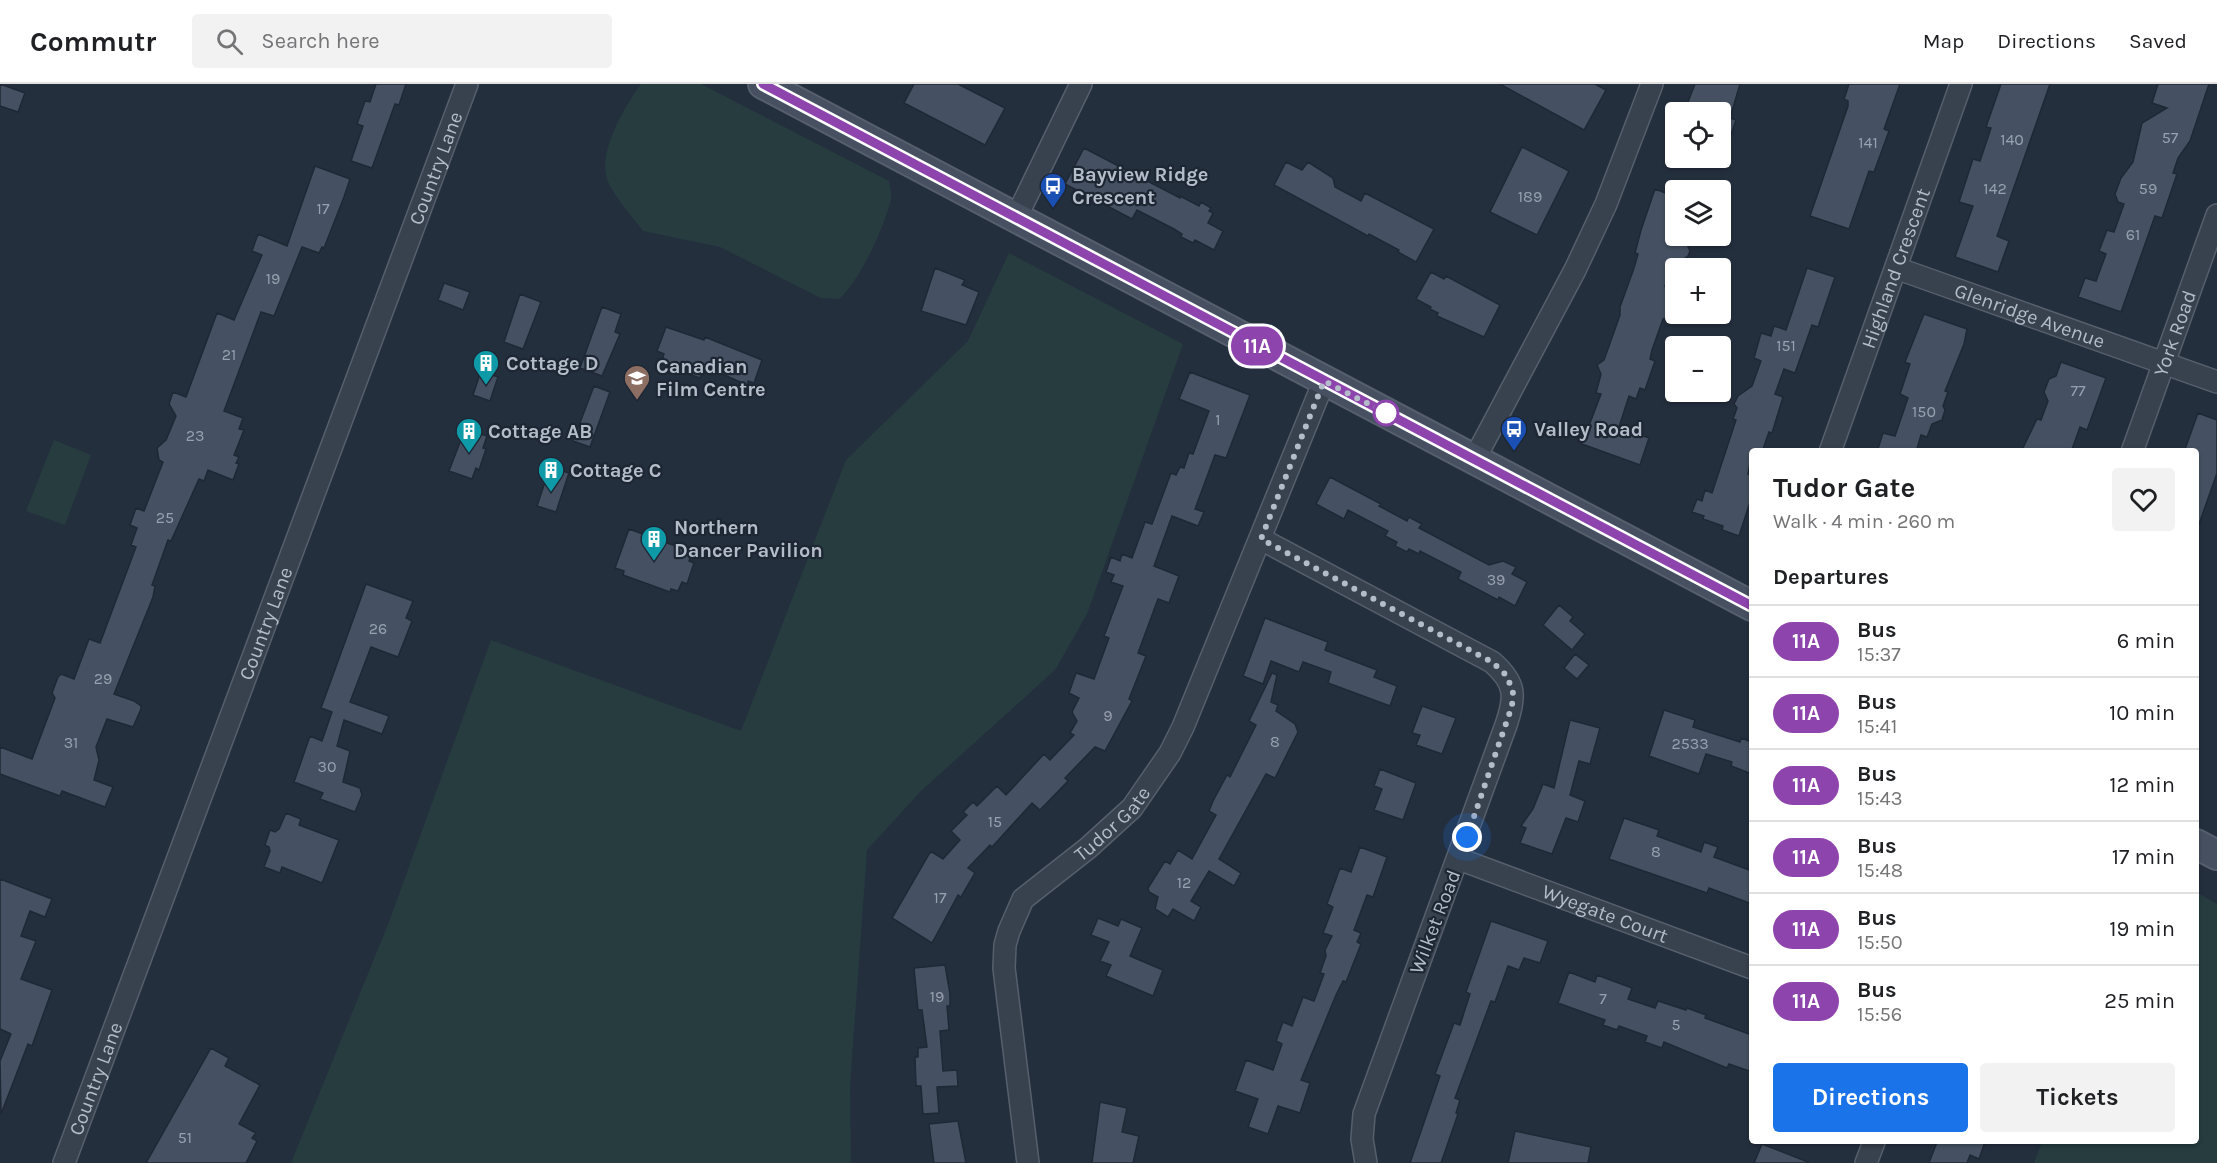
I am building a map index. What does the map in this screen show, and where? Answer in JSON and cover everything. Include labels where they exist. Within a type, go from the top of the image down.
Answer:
[{"type":"main road","points":[[763,84],[1749,604]]},
{"type":"main road","points":[[2199,846],[2217,855]]},
{"type":"street","name":"Country Lane","points":[[64,1163],[467,84]]},
{"type":"street","points":[[1016,218],[1081,84]]},
{"type":"street","points":[[1474,460],[1580,261],[1606,204],[1652,84]]},
{"type":"street","name":"Highland Crescent","points":[[1831,448],[1961,84]]},
{"type":"street","name":"York Road","points":[[2133,448],[2217,215]]},
{"type":"street","name":"Glenridge Avenue","points":[[1896,268],[2217,382]]},
{"type":"street","name":"Tudor Gate","points":[[1028,1163],[1004,968],[1005,945],[1014,915],[1023,899],[1109,830],[1132,808],[1151,783],[1184,727],[1324,381]]},
{"type":"street","name":"Wilket Road","points":[[1261,539],[1471,650],[1506,675],[1513,691],[1512,706],[1459,859],[1364,1114],[1362,1139],[1366,1163]]},
{"type":"street","name":"Wyegate Court","points":[[1459,859],[1749,967]]},
{"type":"street","points":[[1866,1163],[1873,1144]]},
{"type":"green space","points":[[641,84],[701,84],[889,181],[891,199],[877,238],[855,280],[839,299],[821,298],[720,247],[643,231],[615,195],[605,171],[609,144],[614,131]]},
{"type":"green space","points":[[1009,253],[1183,344],[1087,614],[1055,670],[920,792],[867,850],[850,1086],[851,1163],[291,1163],[389,922],[491,640],[741,731],[846,460],[968,341]]},
{"type":"green space","points":[[54,440],[91,455],[65,525],[26,511]]},
{"type":"green space","points":[[2199,894],[2217,904],[2217,1163],[2034,1163],[2041,1144],[2199,1144]]},
{"type":"building","points":[[0,84],[25,93],[18,112],[0,106]]},
{"type":"building","points":[[376,84],[406,84],[399,105],[395,104],[372,168],[351,161],[363,126],[357,124],[365,101],[370,102]]},
{"type":"building","points":[[914,84],[958,84],[1005,108],[985,145],[904,103]]},
{"type":"building","points":[[1500,84],[1595,84],[1606,90],[1584,130]]},
{"type":"building","points":[[1695,84],[1740,84],[1731,115],[1731,102],[1688,102]]},
{"type":"building","points":[[1849,84],[1900,84],[1884,129],[1889,131],[1874,172],[1869,171],[1849,229],[1810,216],[1848,106],[1848,101],[1844,99]]},
{"type":"building","points":[[2001,84],[2050,84],[1997,236],[2009,241],[1998,272],[1955,257],[1973,206],[1959,202],[1973,159],[1980,161],[1991,128],[1986,127]]},
{"type":"building","points":[[2158,84],[2209,84],[2190,141],[2178,158],[2173,173],[2177,174],[2162,218],[2155,216],[2121,312],[2078,297],[2085,278],[2096,281],[2106,254],[2099,251],[2107,230],[2114,232],[2124,204],[2118,202],[2115,194],[2121,178],[2133,162],[2142,123],[2167,108],[2152,103]]},
{"type":"building","points":[[1731,118],[1736,120],[1731,135]]},
{"type":"building","points":[[1522,147],[1569,171],[1537,235],[1490,212]]},
{"type":"building","points":[[1084,148],[1180,198],[1180,196],[1199,206],[1201,202],[1211,208],[1209,211],[1213,213],[1208,223],[1223,231],[1214,250],[1195,240],[1193,243],[1181,237],[1182,234],[1174,229],[1137,210],[1132,219],[1065,184]]},
{"type":"building","points":[[1286,162],[1302,170],[1308,162],[1333,178],[1335,187],[1361,201],[1365,193],[1434,229],[1416,262],[1398,252],[1399,250],[1369,234],[1368,236],[1274,185]]},
{"type":"building","points":[[315,166],[350,179],[324,248],[322,247],[319,253],[302,247],[274,316],[261,312],[224,411],[243,418],[239,429],[244,430],[234,455],[239,457],[236,463],[239,464],[233,480],[208,470],[204,481],[199,479],[171,541],[168,540],[152,585],[155,586],[153,597],[114,694],[134,701],[141,706],[141,709],[133,727],[107,719],[96,747],[99,760],[94,780],[113,787],[105,807],[62,791],[60,796],[0,774],[0,747],[32,759],[55,698],[52,693],[58,677],[61,674],[74,679],[89,639],[100,643],[136,547],[131,545],[137,528],[130,525],[136,508],[144,511],[163,462],[159,460],[157,448],[166,440],[176,416],[169,404],[173,392],[186,397],[217,313],[234,320],[262,255],[252,251],[258,234],[287,246]]},
{"type":"building","points":[[1655,189],[1665,193],[1665,246],[1688,246],[1690,251],[1685,258],[1665,258],[1665,318],[1652,350],[1650,359],[1655,361],[1645,390],[1640,388],[1636,399],[1629,396],[1619,427],[1649,438],[1640,465],[1582,444],[1601,394],[1596,393],[1601,374],[1597,365],[1604,360],[1620,315],[1620,307],[1638,254],[1635,253]]},
{"type":"building","points":[[935,268],[965,280],[962,285],[979,292],[966,325],[921,311]]},
{"type":"building","points":[[1807,268],[1835,277],[1818,327],[1812,325],[1795,373],[1784,369],[1775,394],[1783,397],[1772,433],[1769,432],[1763,448],[1749,448],[1749,505],[1739,536],[1722,530],[1723,526],[1703,519],[1704,516],[1692,512],[1697,499],[1702,501],[1705,490],[1712,493],[1736,420],[1733,419],[1737,408],[1734,404],[1738,396],[1752,386],[1761,361],[1754,358],[1761,333],[1771,336],[1774,326],[1786,330]]},
{"type":"building","points":[[1431,272],[1444,279],[1446,276],[1500,305],[1484,337],[1437,316],[1438,313],[1430,309],[1431,307],[1416,299]]},
{"type":"building","points":[[444,283],[470,292],[463,310],[438,300]]},
{"type":"building","points":[[520,294],[541,302],[523,349],[504,342]]},
{"type":"building","points":[[602,307],[621,314],[615,332],[620,334],[602,376],[580,368]]},
{"type":"building","points":[[1924,314],[1967,329],[1964,344],[1945,391],[1948,392],[1943,406],[1945,410],[1942,420],[1932,424],[1927,437],[1921,435],[1917,448],[1878,448],[1883,433],[1895,436],[1908,398],[1900,394],[1910,364],[1905,362]]},
{"type":"building","points":[[666,327],[704,340],[705,337],[762,360],[754,383],[748,381],[747,385],[704,366],[700,378],[661,364],[664,354],[657,351]]},
{"type":"building","points":[[2061,362],[2106,378],[2087,430],[2080,427],[2072,448],[2023,448],[2037,419],[2041,420],[2048,401],[2044,392],[2049,379],[2056,376]]},
{"type":"building","name":"Cottage D","points":[[481,371],[498,377],[490,401],[473,395]]},
{"type":"building","points":[[1190,372],[1250,395],[1226,458],[1215,455],[1195,509],[1204,512],[1198,526],[1172,516],[1154,566],[1179,576],[1169,603],[1158,599],[1138,653],[1146,656],[1129,699],[1132,701],[1105,751],[1095,747],[1065,778],[1068,781],[1040,810],[1032,803],[992,847],[990,845],[968,868],[975,873],[961,897],[958,895],[932,943],[892,918],[929,854],[932,852],[943,859],[960,840],[951,831],[967,815],[963,812],[973,802],[977,806],[997,786],[1006,795],[1044,754],[1050,760],[1074,735],[1070,733],[1077,721],[1072,712],[1079,698],[1069,693],[1076,673],[1094,679],[1109,638],[1104,636],[1123,586],[1111,582],[1114,575],[1106,572],[1111,557],[1120,561],[1122,554],[1132,558],[1145,522],[1152,524],[1171,473],[1176,475],[1180,467],[1184,468],[1189,453],[1193,454],[1209,411],[1179,399]]},
{"type":"building","points":[[594,386],[610,392],[590,447],[573,441]]},
{"type":"building","points":[[2198,413],[2217,420],[2217,473],[2199,524],[2199,448],[2185,448]]},
{"type":"building","name":"Cottage AB","points":[[465,429],[487,436],[483,448],[486,449],[479,470],[476,468],[472,479],[449,471]]},
{"type":"building","name":"Cottage C","points":[[550,467],[569,473],[556,512],[537,506]]},
{"type":"building","points":[[1330,477],[1381,504],[1379,506],[1407,521],[1409,517],[1422,524],[1419,528],[1489,565],[1503,561],[1516,567],[1512,574],[1527,582],[1515,606],[1499,597],[1498,600],[1458,579],[1461,572],[1420,551],[1419,554],[1409,549],[1407,552],[1395,546],[1397,542],[1385,536],[1388,531],[1348,510],[1344,519],[1316,504]]},
{"type":"building","name":"Northern Dancer Pavilion","points":[[629,529],[692,552],[689,561],[694,563],[687,584],[682,582],[678,591],[671,589],[670,592],[623,575],[624,571],[615,568]]},
{"type":"building","points":[[366,584],[413,601],[406,618],[412,621],[398,657],[371,647],[350,702],[389,716],[382,734],[344,720],[337,746],[350,751],[343,782],[360,788],[362,795],[355,812],[320,799],[323,793],[294,782],[310,736],[322,741],[332,712],[321,708]]},
{"type":"building","points":[[1559,605],[1573,617],[1570,621],[1585,634],[1572,650],[1543,625]]},
{"type":"building","points":[[1265,618],[1328,642],[1325,650],[1377,670],[1374,677],[1397,686],[1390,706],[1328,683],[1331,672],[1303,662],[1299,672],[1271,661],[1263,684],[1243,676]]},
{"type":"building","points":[[1575,654],[1589,665],[1577,679],[1564,668]]},
{"type":"building","points":[[1272,673],[1277,675],[1271,702],[1278,705],[1276,711],[1295,724],[1298,732],[1275,778],[1266,774],[1219,859],[1241,873],[1234,886],[1209,871],[1191,901],[1201,907],[1194,921],[1173,909],[1168,917],[1155,909],[1158,897],[1149,892],[1148,888],[1165,861],[1170,864],[1178,850],[1192,859],[1216,815],[1209,811],[1213,801],[1227,775],[1230,777],[1256,725],[1249,721]]},
{"type":"building","points":[[1422,706],[1456,718],[1442,754],[1416,745],[1420,735],[1412,733]]},
{"type":"building","points":[[1664,710],[1695,720],[1693,727],[1740,742],[1741,738],[1749,741],[1749,773],[1731,766],[1732,762],[1706,754],[1699,774],[1649,756]]},
{"type":"building","points":[[1570,720],[1600,728],[1590,764],[1579,761],[1570,795],[1585,801],[1578,822],[1566,818],[1552,854],[1520,843],[1526,828],[1521,826],[1533,809],[1543,784],[1554,788]]},
{"type":"building","points":[[1380,769],[1416,783],[1403,820],[1374,810],[1382,789],[1374,786]]},
{"type":"building","points":[[286,813],[301,819],[299,825],[339,840],[322,883],[282,867],[280,873],[264,867],[270,851],[265,845],[270,830],[275,832],[279,829]]},
{"type":"building","points":[[1624,818],[1659,830],[1657,836],[1701,852],[1704,842],[1718,847],[1714,857],[1749,870],[1749,903],[1709,888],[1707,893],[1609,859]]},
{"type":"building","points":[[1360,847],[1387,857],[1373,897],[1367,895],[1354,930],[1361,933],[1357,942],[1361,944],[1346,982],[1343,981],[1336,995],[1301,1080],[1310,1083],[1300,1113],[1278,1106],[1268,1134],[1248,1127],[1258,1099],[1235,1091],[1246,1060],[1273,1070],[1282,1044],[1276,1041],[1283,1022],[1292,1026],[1303,997],[1314,1001],[1324,974],[1320,973],[1326,956],[1325,950],[1332,936],[1323,933],[1333,907],[1327,904],[1340,868],[1351,872]]},
{"type":"building","points":[[0,879],[52,899],[45,917],[30,911],[21,936],[36,941],[21,979],[52,990],[32,1046],[28,1044],[1,1114],[0,1061],[11,1034],[0,1029]]},
{"type":"building","points":[[1098,918],[1118,926],[1121,919],[1142,928],[1130,956],[1163,970],[1153,996],[1106,976],[1111,965],[1100,961],[1109,942],[1091,935]]},
{"type":"building","points":[[1491,921],[1548,941],[1540,963],[1524,958],[1519,970],[1508,966],[1495,1002],[1491,1001],[1455,1098],[1460,1100],[1456,1113],[1458,1114],[1441,1163],[1410,1163],[1440,1076],[1435,1074],[1454,1023],[1460,1025],[1470,994],[1466,992]]},
{"type":"building","points":[[945,965],[950,1006],[947,1006],[949,1030],[940,1031],[943,1071],[957,1070],[958,1086],[937,1087],[939,1113],[923,1114],[921,1086],[916,1086],[915,1057],[918,1057],[918,1048],[927,1047],[922,1010],[918,1010],[914,968]]},
{"type":"building","points":[[1569,972],[1595,982],[1597,975],[1632,988],[1628,999],[1655,1008],[1658,1001],[1686,1010],[1687,1008],[1706,1015],[1705,1018],[1749,1034],[1749,1071],[1729,1064],[1727,1068],[1664,1042],[1662,1048],[1645,1042],[1647,1036],[1619,1026],[1617,1030],[1603,1025],[1605,1020],[1558,1003]]},
{"type":"building","points":[[211,1048],[229,1058],[225,1066],[260,1085],[239,1124],[256,1133],[252,1138],[257,1141],[246,1163],[146,1163]]},
{"type":"building","points":[[1100,1102],[1127,1108],[1122,1132],[1139,1136],[1133,1163],[1092,1163]]},
{"type":"building","points":[[958,1121],[966,1163],[934,1163],[929,1124]]},
{"type":"building","points":[[1515,1131],[1591,1147],[1588,1163],[1508,1163]]},
{"type":"building","points":[[1762,1144],[1808,1162],[1808,1163],[1754,1163]]},
{"type":"building","points":[[1936,1144],[1984,1144],[1979,1159],[1970,1155],[1967,1163],[1929,1163]]},
{"type":"bus line","name":"11A","points":[[763,84],[1749,604]]},
{"type":"place","name":"Bayview Ridge Crescent","points":[[1053,209]]},
{"type":"place","name":"Cottage D","points":[[486,386]]},
{"type":"place","name":"Canadian Film Centre","points":[[637,401]]},
{"type":"place","name":"Valley Road","points":[[1514,452]]},
{"type":"place","name":"Cottage AB","points":[[469,454]]},
{"type":"place","name":"Cottage C","points":[[551,493]]},
{"type":"place","name":"Northern Dancer Pavilion","points":[[654,562]]},
{"type":"route","points":[[1386,413],[1324,381],[1261,539],[1471,650],[1492,662],[1506,675],[1513,691],[1512,706],[1467,837]]}]
